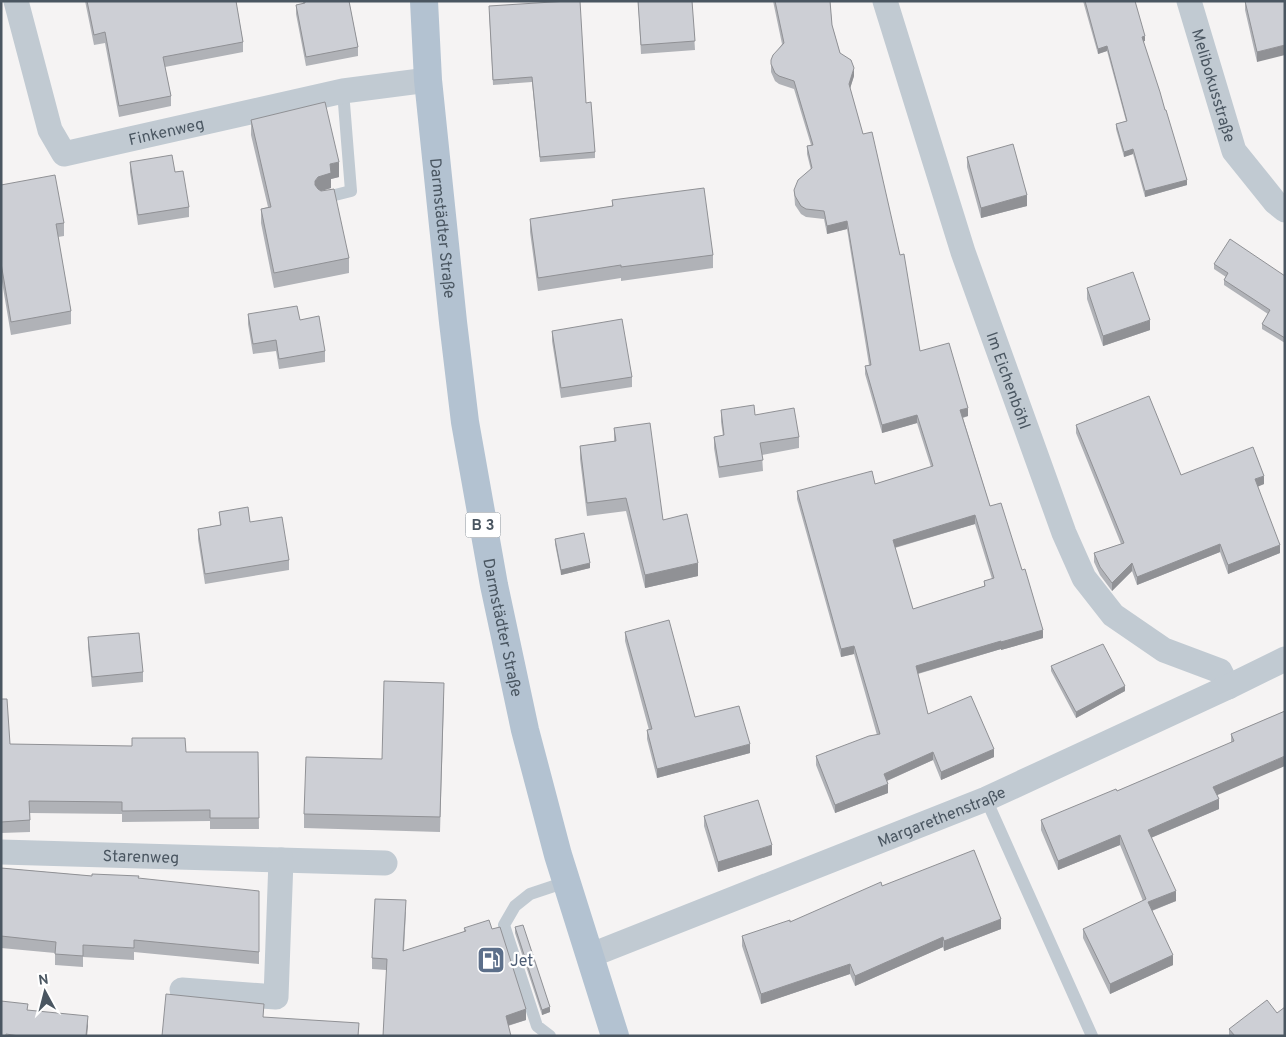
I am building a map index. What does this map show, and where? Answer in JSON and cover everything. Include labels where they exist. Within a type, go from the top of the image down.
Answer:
[{"type":"main road","name":"Darmstädter Straße","points":[[424,1],[428,80],[453,322],[469,441],[494,585],[525,730],[566,882],[615,1036]]},
{"type":"street","name":"Finkenweg","points":[[16,1],[50,130],[64,154],[342,91],[428,80]]},
{"type":"street","name":"Im Eichenböhl","points":[[885,1],[963,252],[1064,533],[1084,578],[1113,615],[1164,650],[1220,671],[1228,687]]},
{"type":"street","name":"Melibokusstraße","points":[[1189,1],[1234,151],[1275,202],[1285,210]]},
{"type":"street","name":"Margarethenstraße","points":[[589,956],[986,798],[1285,659]]},
{"type":"street","name":"Starenweg","points":[[1,852],[385,863]]},
{"type":"street","points":[[182,990],[276,996],[281,860]]},
{"type":"lane","points":[[324,198],[351,191],[342,91]]},
{"type":"lane","points":[[986,798],[1092,1036]]},
{"type":"lane","points":[[550,1036],[536,1026],[504,925],[515,906],[530,894],[566,882]]},
{"type":"building","points":[[87,1],[236,1],[243,42],[163,57],[171,96],[119,106],[105,32],[94,35]]},
{"type":"building","points":[[305,1],[349,1],[358,47],[306,57],[296,5],[305,3]]},
{"type":"building","points":[[580,1],[586,103],[591,102],[595,152],[540,157],[532,77],[493,80],[489,6]]},
{"type":"building","points":[[638,1],[692,1],[695,41],[641,45]]},
{"type":"building","points":[[775,1],[830,1],[832,25],[840,53],[851,60],[854,68],[849,84],[863,134],[872,132],[900,255],[904,254],[920,351],[949,343],[968,408],[960,410],[990,506],[1001,503],[1022,570],[1025,569],[1043,630],[916,666],[928,714],[971,696],[994,749],[941,772],[933,752],[884,774],[888,784],[835,805],[816,756],[869,736],[880,734],[854,646],[841,649],[797,491],[872,471],[875,484],[933,466],[917,415],[882,425],[865,366],[871,365],[847,221],[827,226],[824,211],[806,209],[801,206],[795,196],[794,190],[798,180],[812,168],[807,146],[813,145],[794,81],[779,76],[775,73],[771,64],[773,55],[784,43]],"holes":[[[975,515],[994,578],[984,581],[985,586],[913,609],[893,540]]]},
{"type":"building","points":[[1085,1],[1135,1],[1145,36],[1142,37],[1187,180],[1145,191],[1133,149],[1124,152],[1116,124],[1127,121],[1107,46],[1098,49]]},
{"type":"building","points":[[1245,1],[1285,1],[1285,45],[1257,52]]},
{"type":"building","points":[[325,102],[339,162],[330,164],[331,173],[318,177],[315,185],[321,191],[334,189],[349,258],[274,273],[261,209],[271,207],[251,120]]},
{"type":"building","points":[[1013,144],[1027,195],[981,208],[967,157]]},
{"type":"building","points":[[172,155],[175,172],[183,171],[189,207],[138,215],[130,162]]},
{"type":"building","points":[[55,175],[64,223],[56,224],[71,311],[11,322],[1,263],[1,185]]},
{"type":"building","points":[[704,188],[713,255],[621,267],[621,265],[538,278],[530,219],[613,206],[612,200]]},
{"type":"building","points":[[1230,239],[1285,276],[1285,338],[1262,324],[1270,310],[1224,280],[1228,273],[1214,264]]},
{"type":"building","points":[[1133,272],[1150,320],[1103,336],[1087,288]]},
{"type":"building","points":[[297,306],[300,320],[319,316],[325,351],[279,359],[276,340],[253,344],[248,314]]},
{"type":"building","points":[[622,319],[632,377],[561,388],[552,331]]},
{"type":"building","points":[[1149,396],[1181,475],[1253,447],[1264,476],[1255,479],[1280,545],[1228,565],[1220,544],[1137,577],[1132,563],[1112,583],[1100,567],[1094,553],[1124,543],[1076,425]]},
{"type":"building","points":[[754,405],[755,415],[794,408],[799,437],[760,443],[763,460],[719,467],[714,437],[724,435],[721,410]]},
{"type":"building","points":[[650,423],[663,520],[687,514],[698,563],[645,575],[626,498],[587,503],[580,446],[616,441],[614,428]]},
{"type":"building","points":[[248,507],[250,522],[282,517],[289,560],[205,574],[198,529],[221,525],[219,512]]},
{"type":"building","points":[[584,533],[590,563],[561,570],[555,539]]},
{"type":"building","points":[[669,620],[695,717],[739,706],[750,744],[657,769],[647,730],[652,729],[625,632]]},
{"type":"building","points":[[139,633],[143,672],[92,677],[88,637]]},
{"type":"building","points":[[1103,644],[1125,686],[1076,712],[1051,666]]},
{"type":"building","points":[[384,681],[444,683],[440,817],[304,814],[306,757],[382,759]]},
{"type":"building","points":[[1,699],[7,699],[10,744],[132,746],[132,738],[185,738],[186,752],[258,752],[259,818],[210,818],[210,810],[122,811],[122,802],[29,801],[30,820],[1,822]]},
{"type":"building","points":[[1285,711],[1285,756],[1213,787],[1219,799],[1148,830],[1176,891],[1148,902],[1173,955],[1110,984],[1083,929],[1146,899],[1120,835],[1058,861],[1041,820],[1116,789],[1117,791],[1234,741],[1231,734]]},
{"type":"building","points":[[758,800],[772,845],[718,862],[704,816]]},
{"type":"building","points":[[974,850],[1001,919],[944,941],[943,937],[855,976],[850,964],[761,994],[742,936],[790,920],[790,922],[881,882],[882,886]]},
{"type":"building","points":[[1,868],[92,876],[92,874],[139,876],[138,878],[259,891],[259,952],[134,940],[134,948],[83,945],[83,956],[55,954],[56,942],[1,936]]},
{"type":"building","points":[[375,899],[406,900],[403,951],[466,931],[464,928],[489,920],[492,929],[500,927],[526,1009],[506,1016],[511,1036],[383,1036],[387,959],[372,958]]},
{"type":"building","points":[[523,925],[550,1007],[542,1010],[515,927]]},
{"type":"building","points":[[166,994],[264,1004],[263,1017],[359,1023],[358,1036],[162,1036]]},
{"type":"building","points":[[1267,1000],[1277,1013],[1285,1007],[1285,1036],[1235,1036],[1229,1029]]},
{"type":"building","points":[[1,1001],[28,1004],[27,1010],[88,1016],[86,1036],[19,1036],[6,1034],[6,1036],[1,1036]]},
{"type":"place","name":"Jet","points":[[491,960]]}]
